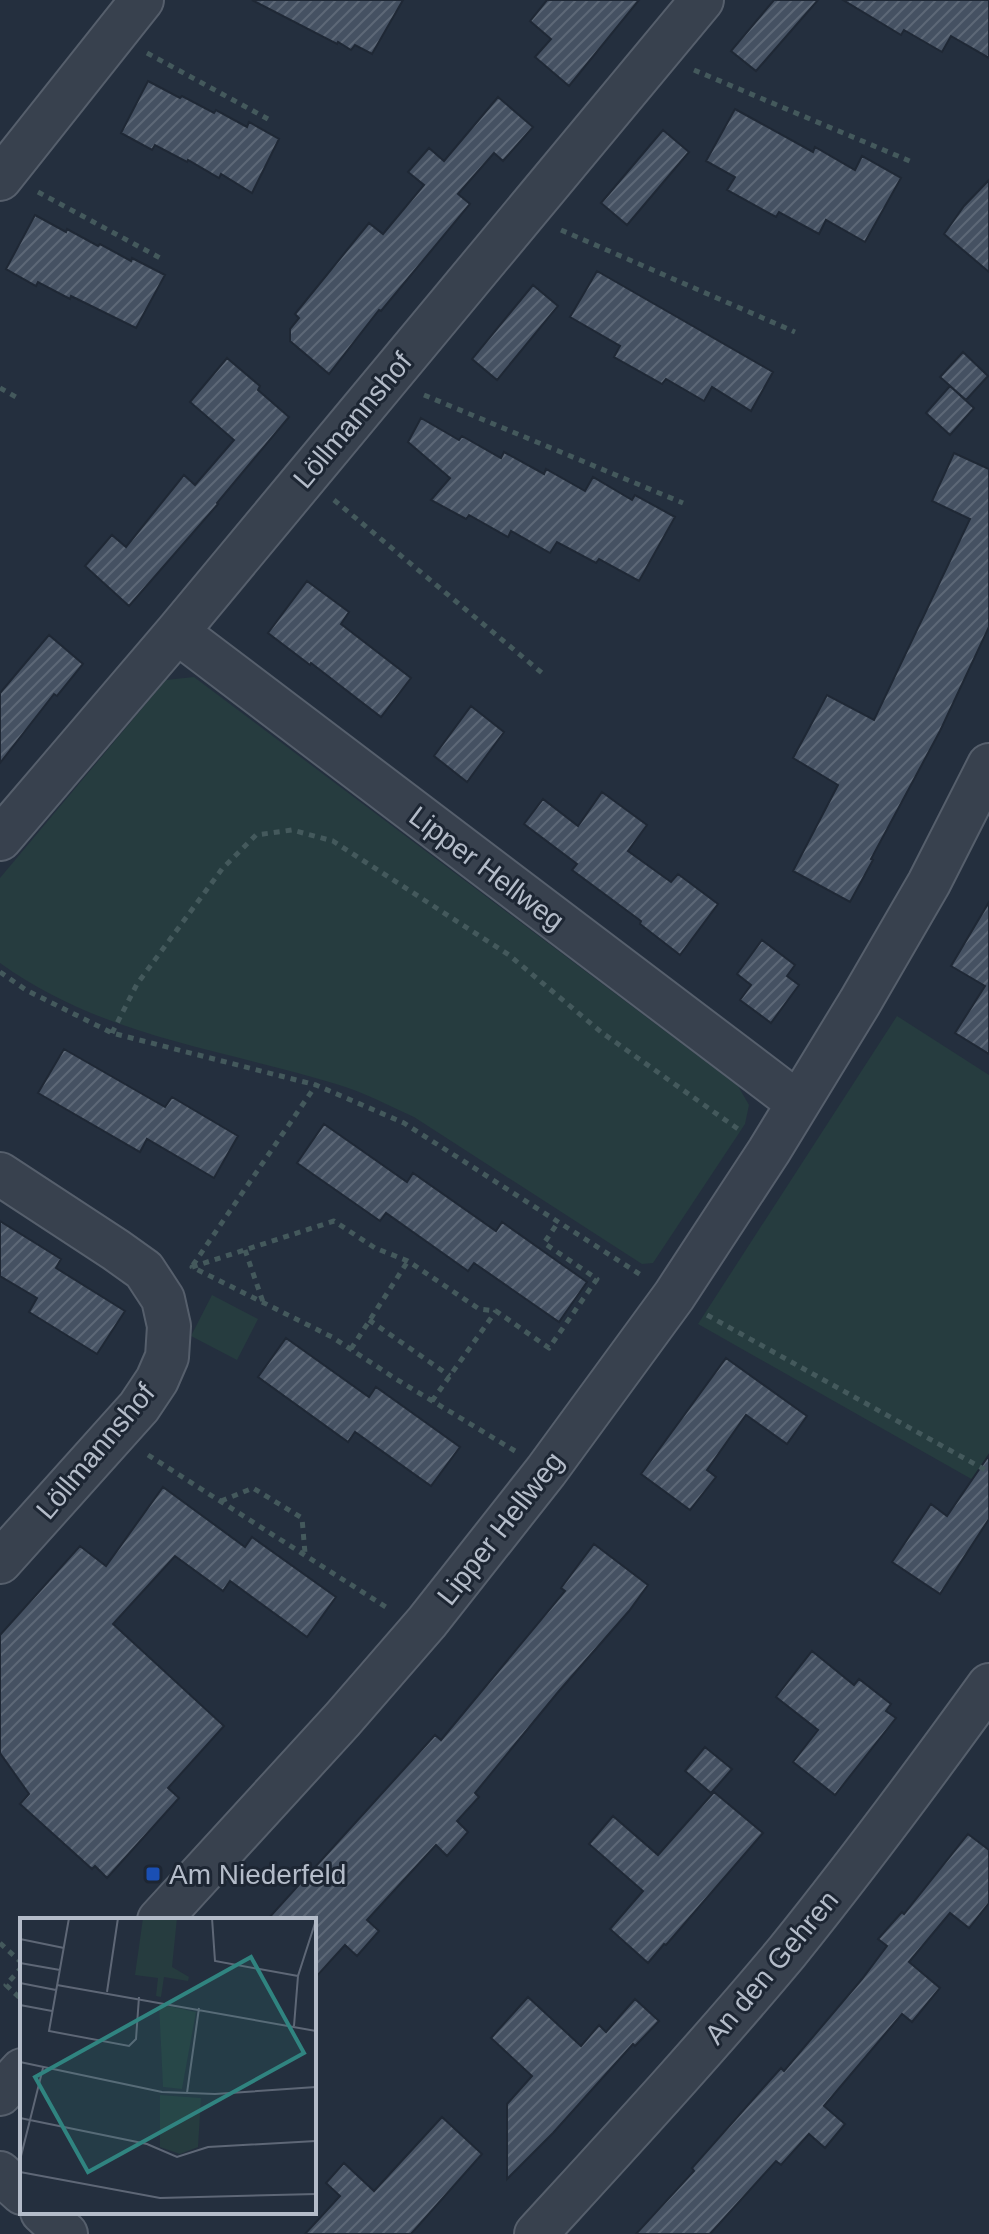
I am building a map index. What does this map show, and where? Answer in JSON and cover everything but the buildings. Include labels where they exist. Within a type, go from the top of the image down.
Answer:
[{"type":"street","points":[[3,176],[142,0]]},
{"type":"street","name":"Löllmannshof","points":[[0,839],[177,632],[702,0]]},
{"type":"street","name":"Lipper Hellweg","points":[[177,632],[798,1103]]},
{"type":"street","name":"Lipper Hellweg","points":[[161,1918],[427,1622],[546,1471],[674,1296],[769,1151],[860,1002],[929,883],[989,765]]},
{"type":"street","name":"Löllmannshof","points":[[0,1174],[144,1270],[163,1299],[169,1326],[167,1357],[157,1380],[139,1407],[0,1562]]},
{"type":"street","name":"An den Gehren","points":[[536,2234],[787,1951],[924,1775],[989,1685]]},
{"type":"street","points":[[0,2094],[20,2072]]},
{"type":"street","points":[[0,2173],[20,2191]]},
{"type":"street","points":[[44,2214],[66,2234]]},
{"type":"path","points":[[115,36],[268,119]]},
{"type":"path","points":[[656,54],[912,162]]},
{"type":"path","points":[[3,176],[162,259]]},
{"type":"path","points":[[524,213],[795,332]]},
{"type":"path","points":[[386,380],[683,503]]},
{"type":"path","points":[[0,388],[16,397]]},
{"type":"path","points":[[305,477],[542,673]]},
{"type":"path","points":[[112,1033],[137,984],[222,869],[256,835],[292,830],[333,841],[509,955],[601,1032],[769,1151]]},
{"type":"path","points":[[0,972],[26,990],[112,1033],[316,1085],[404,1123],[674,1296],[989,1472]]},
{"type":"path","points":[[163,1299],[192,1267],[316,1085]]},
{"type":"path","points":[[192,1267],[334,1221],[375,1248],[408,1261],[479,1309],[496,1311],[549,1348],[597,1279],[544,1243],[559,1221]]},
{"type":"path","points":[[245,1250],[263,1303]]},
{"type":"path","points":[[351,1349],[408,1261]]},
{"type":"path","points":[[192,1267],[332,1337],[482,1431]]},
{"type":"path","points":[[432,1401],[496,1311]]},
{"type":"path","points":[[369,1320],[450,1376]]},
{"type":"path","points":[[114,1434],[358,1587]]},
{"type":"path","points":[[221,1501],[253,1488],[302,1518],[305,1554]]},
{"type":"path","points":[[0,1943],[20,1963]]},
{"type":"path","points":[[6,1985],[20,1968]]},
{"type":"path","points":[[0,1979],[20,1998]]},
{"type":"green space","points":[[194,677],[738,1086],[749,1105],[745,1124],[653,1263],[642,1264],[414,1117],[385,1103],[336,1084],[121,1024],[39,988],[0,963],[0,878],[166,680]]},
{"type":"green space","points":[[897,1016],[989,1075],[989,1489],[698,1324]]},
{"type":"green space","points":[[212,1295],[258,1319],[237,1360],[191,1336]]},
{"type":"place","name":"Am Niederfeld","points":[[153,1874]]}]
